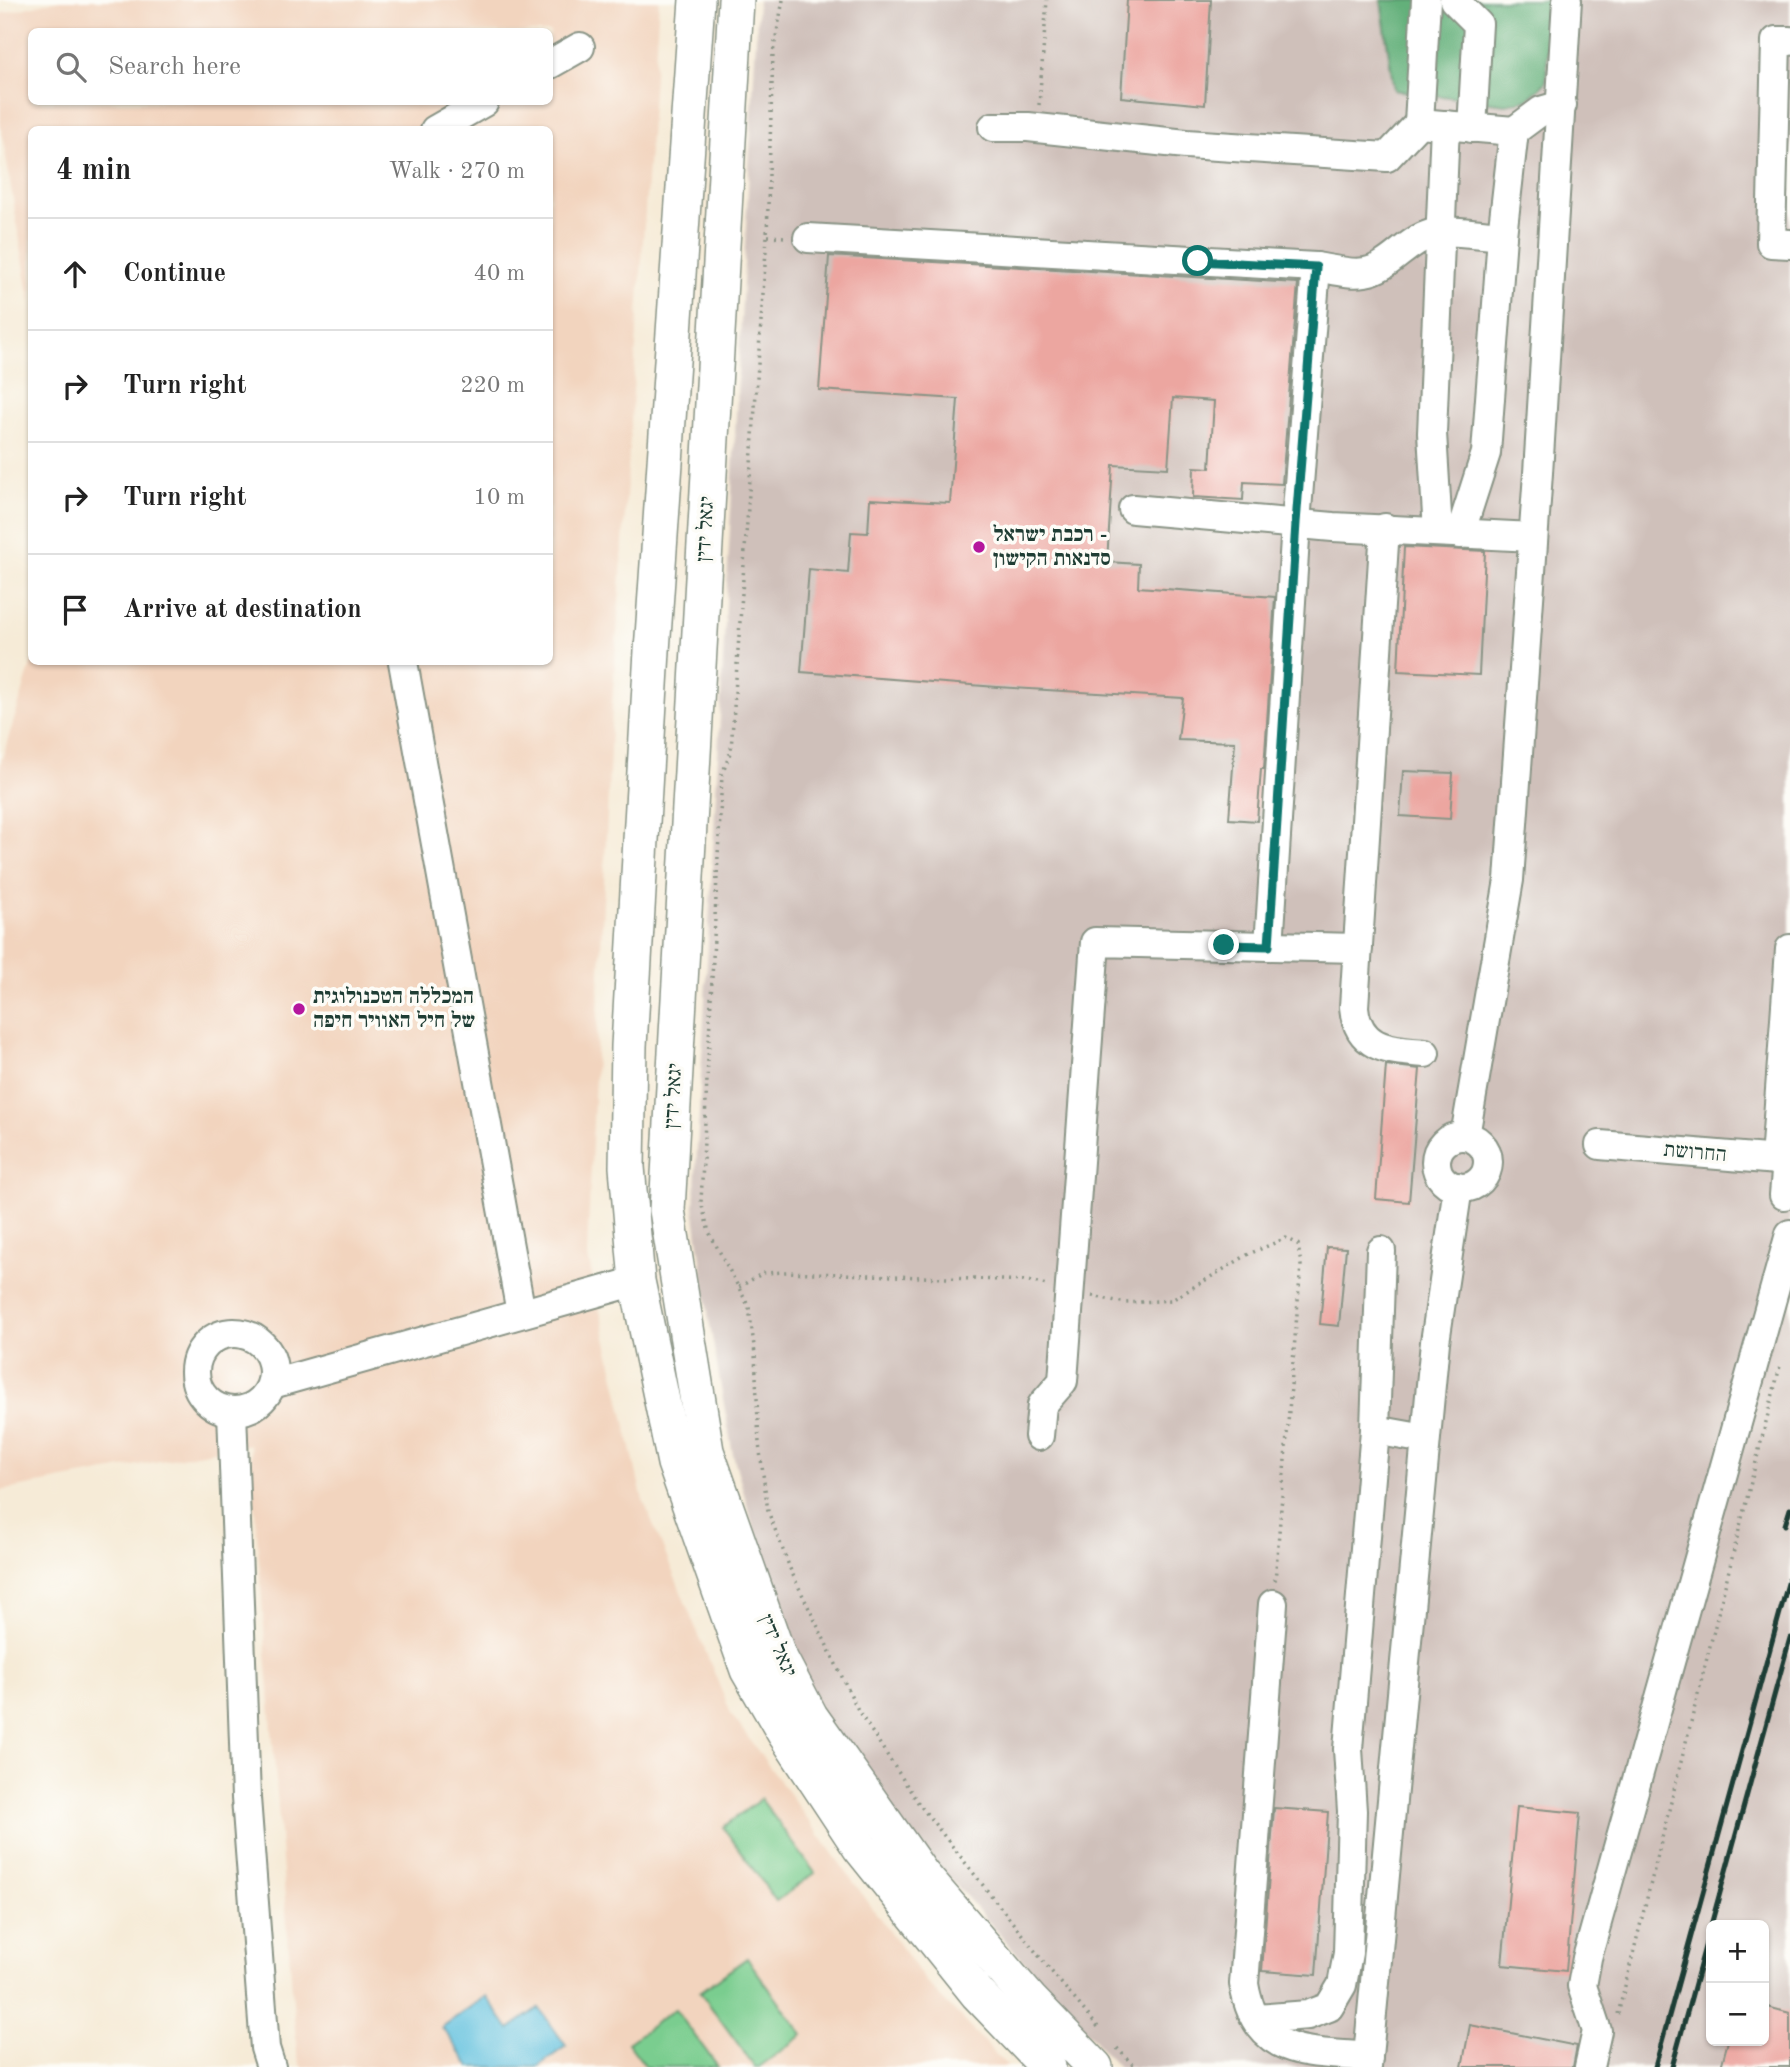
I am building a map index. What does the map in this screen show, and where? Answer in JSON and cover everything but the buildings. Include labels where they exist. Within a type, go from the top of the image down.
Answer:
[{"type":"main road","name":"יגאל ידין","points":[[697,0],[653,637],[629,1046],[627,1167],[637,1280],[676,1463],[748,1670],[784,1732],[860,1847],[978,1994],[1048,2067]]},
{"type":"main road","name":"יגאל ידין","points":[[736,0],[667,1210],[706,1451],[778,1655],[810,1716],[922,1875],[1030,2000],[1106,2058]]},
{"type":"street","points":[[1426,0],[1446,125],[1439,232],[1432,433],[1449,533]]},
{"type":"street","points":[[1446,125],[1478,24],[1454,0]]},
{"type":"street","points":[[1273,1604],[1244,1984],[1247,2000],[1273,2041],[1289,2049],[1367,2062],[1425,1439],[1439,1308],[1458,1188],[1441,1177],[1436,1158],[1440,1147],[1446,1141],[1465,1136],[1509,880],[1567,0]]},
{"type":"street","points":[[1790,41],[1776,41],[1771,243],[1790,244]]},
{"type":"street","points":[[553,62],[580,47]]},
{"type":"street","points":[[442,126],[479,105]]},
{"type":"street","points":[[993,127],[1038,128],[1186,144],[1387,157],[1446,125],[1514,131],[1541,111],[1562,105]]},
{"type":"street","points":[[1449,533],[1486,453],[1502,236],[1514,131]]},
{"type":"street","points":[[808,238],[1316,267],[1364,273],[1381,267],[1403,248],[1427,235],[1439,232],[1502,236]]},
{"type":"street","points":[[1269,946],[1296,523],[1316,267]]},
{"type":"street","points":[[1133,509],[1296,523],[1533,537]]},
{"type":"street","points":[[1385,528],[1354,1007],[1358,1027],[1374,1043],[1387,1050],[1425,1053]]},
{"type":"street","points":[[404,665],[521,1312]]},
{"type":"street","points":[[1039,1436],[1042,1405],[1063,1381],[1095,942],[1358,948]]},
{"type":"street","points":[[1784,1195],[1790,949]]},
{"type":"street","name":"החרושת","points":[[1600,1145],[1785,1162]]},
{"type":"street","points":[[1588,2067],[1597,2031],[1582,1986],[1587,1958],[1790,1234]]},
{"type":"street","points":[[1257,2019],[1308,2015],[1329,2007],[1342,1985],[1348,1953],[1352,1811],[1348,1749],[1375,1430],[1381,1251]]},
{"type":"street","points":[[272,1384],[637,1280]]},
{"type":"street","points":[[230,1333],[243,1334],[255,1339],[271,1358],[272,1384],[257,1404],[245,1410],[220,1409],[200,1392],[195,1367],[199,1355],[217,1337],[230,1333]]},
{"type":"street","points":[[233,1411],[246,1798],[265,2048],[271,2067]]},
{"type":"street","points":[[1375,1430],[1425,1439]]},
{"type":"path","points":[[783,0],[773,53],[767,236],[731,750],[722,775],[701,1202],[709,1232],[749,1307],[755,1354],[759,1444],[768,1511],[791,1571],[859,1712],[919,1804],[1099,2028]]},
{"type":"path","points":[[1038,128],[1046,0]]},
{"type":"path","points":[[739,1287],[763,1273],[788,1272],[1028,1281],[1126,1303],[1172,1300],[1267,1244],[1286,1238],[1298,1244],[1301,1265],[1273,1604]]},
{"type":"path","points":[[1615,2027],[1783,1355]]},
{"type":"path","points":[[1106,2058],[1135,2067]]},
{"type":"shaded area","name":"המכללה הטכנולוגית של חיל האוויר חיפה","points":[[59,0],[659,0],[612,707],[587,1253],[642,1497],[731,1714],[927,1983],[1008,2067],[301,2067],[297,2054],[250,1444],[0,1491],[0,765],[31,665],[553,665],[553,126],[28,126],[28,288],[0,122],[0,14]]},
{"type":"shaded area","points":[[758,0],[1790,0],[1790,2067],[1118,2067],[864,1782],[792,1662],[733,1455],[709,1320],[694,1207]]},
{"type":"green space","points":[[1381,0],[1550,0],[1546,82],[1528,99],[1506,104],[1394,90]]},
{"type":"green space","points":[[761,1799],[815,1873],[776,1901],[723,1827]]},
{"type":"green space","points":[[747,1958],[803,2035],[759,2067],[755,2067],[700,1992]]},
{"type":"green space","points":[[675,2009],[718,2067],[646,2067],[628,2043]]},
{"type":"water","points":[[486,1996],[509,2029],[539,2008],[566,2046],[537,2067],[470,2067],[442,2027]]},
{"type":"railway","points":[[1785,1525],[1790,1509]]},
{"type":"railway","points":[[1655,2067],[1790,1576]]},
{"type":"railway","points":[[1672,2067],[1790,1638]]},
{"type":"place","name":"רכבת ישראל - סדנאות הקישון","points":[[979,547]]},
{"type":"place","name":"המכללה הטכנולוגית של חיל האוויר חיפה","points":[[299,1009]]},
{"type":"route","points":[[1198,261],[1316,267],[1296,523],[1269,946],[1224,945]]}]
